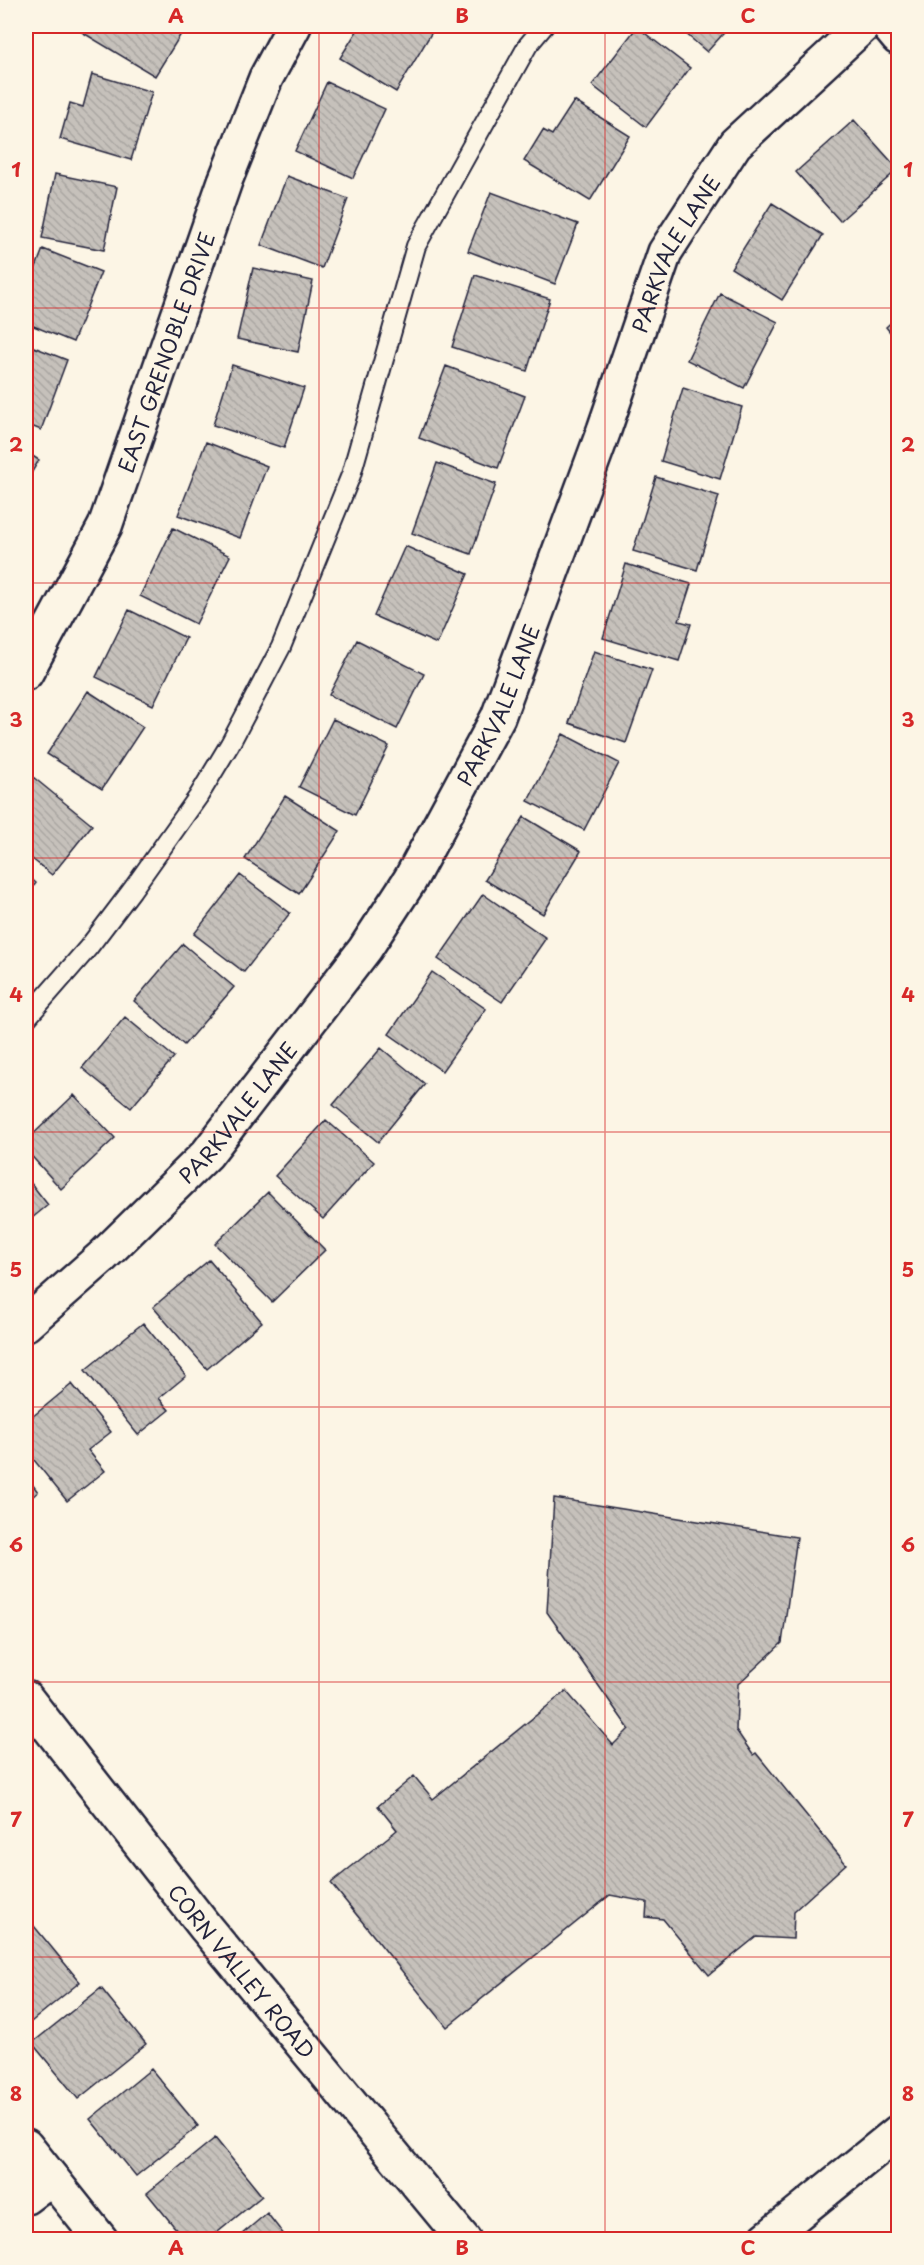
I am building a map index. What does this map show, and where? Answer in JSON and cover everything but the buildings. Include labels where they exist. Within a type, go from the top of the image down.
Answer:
[{"type":"street","name":"EAST GRENOBLE DRIVE","points":[[26,674],[105,526],[225,181],[266,78],[294,26]]},
{"type":"street","name":"PARKVALE LANE","points":[[26,1324],[102,1257],[207,1154],[365,949],[410,880],[498,717],[604,430],[665,252],[735,144],[863,26]]},
{"type":"street","points":[[888,26],[898,38]]},
{"type":"street","name":"CORN VALLEY ROAD","points":[[26,1698],[206,1928],[464,2240]]},
{"type":"street","points":[[765,2240],[898,2132]]},
{"type":"street","points":[[26,2146],[38,2187],[101,2240]]},
{"type":"lane","points":[[26,1019],[88,948],[198,797],[230,744],[276,657],[351,475],[416,246],[522,55],[544,26]]}]
